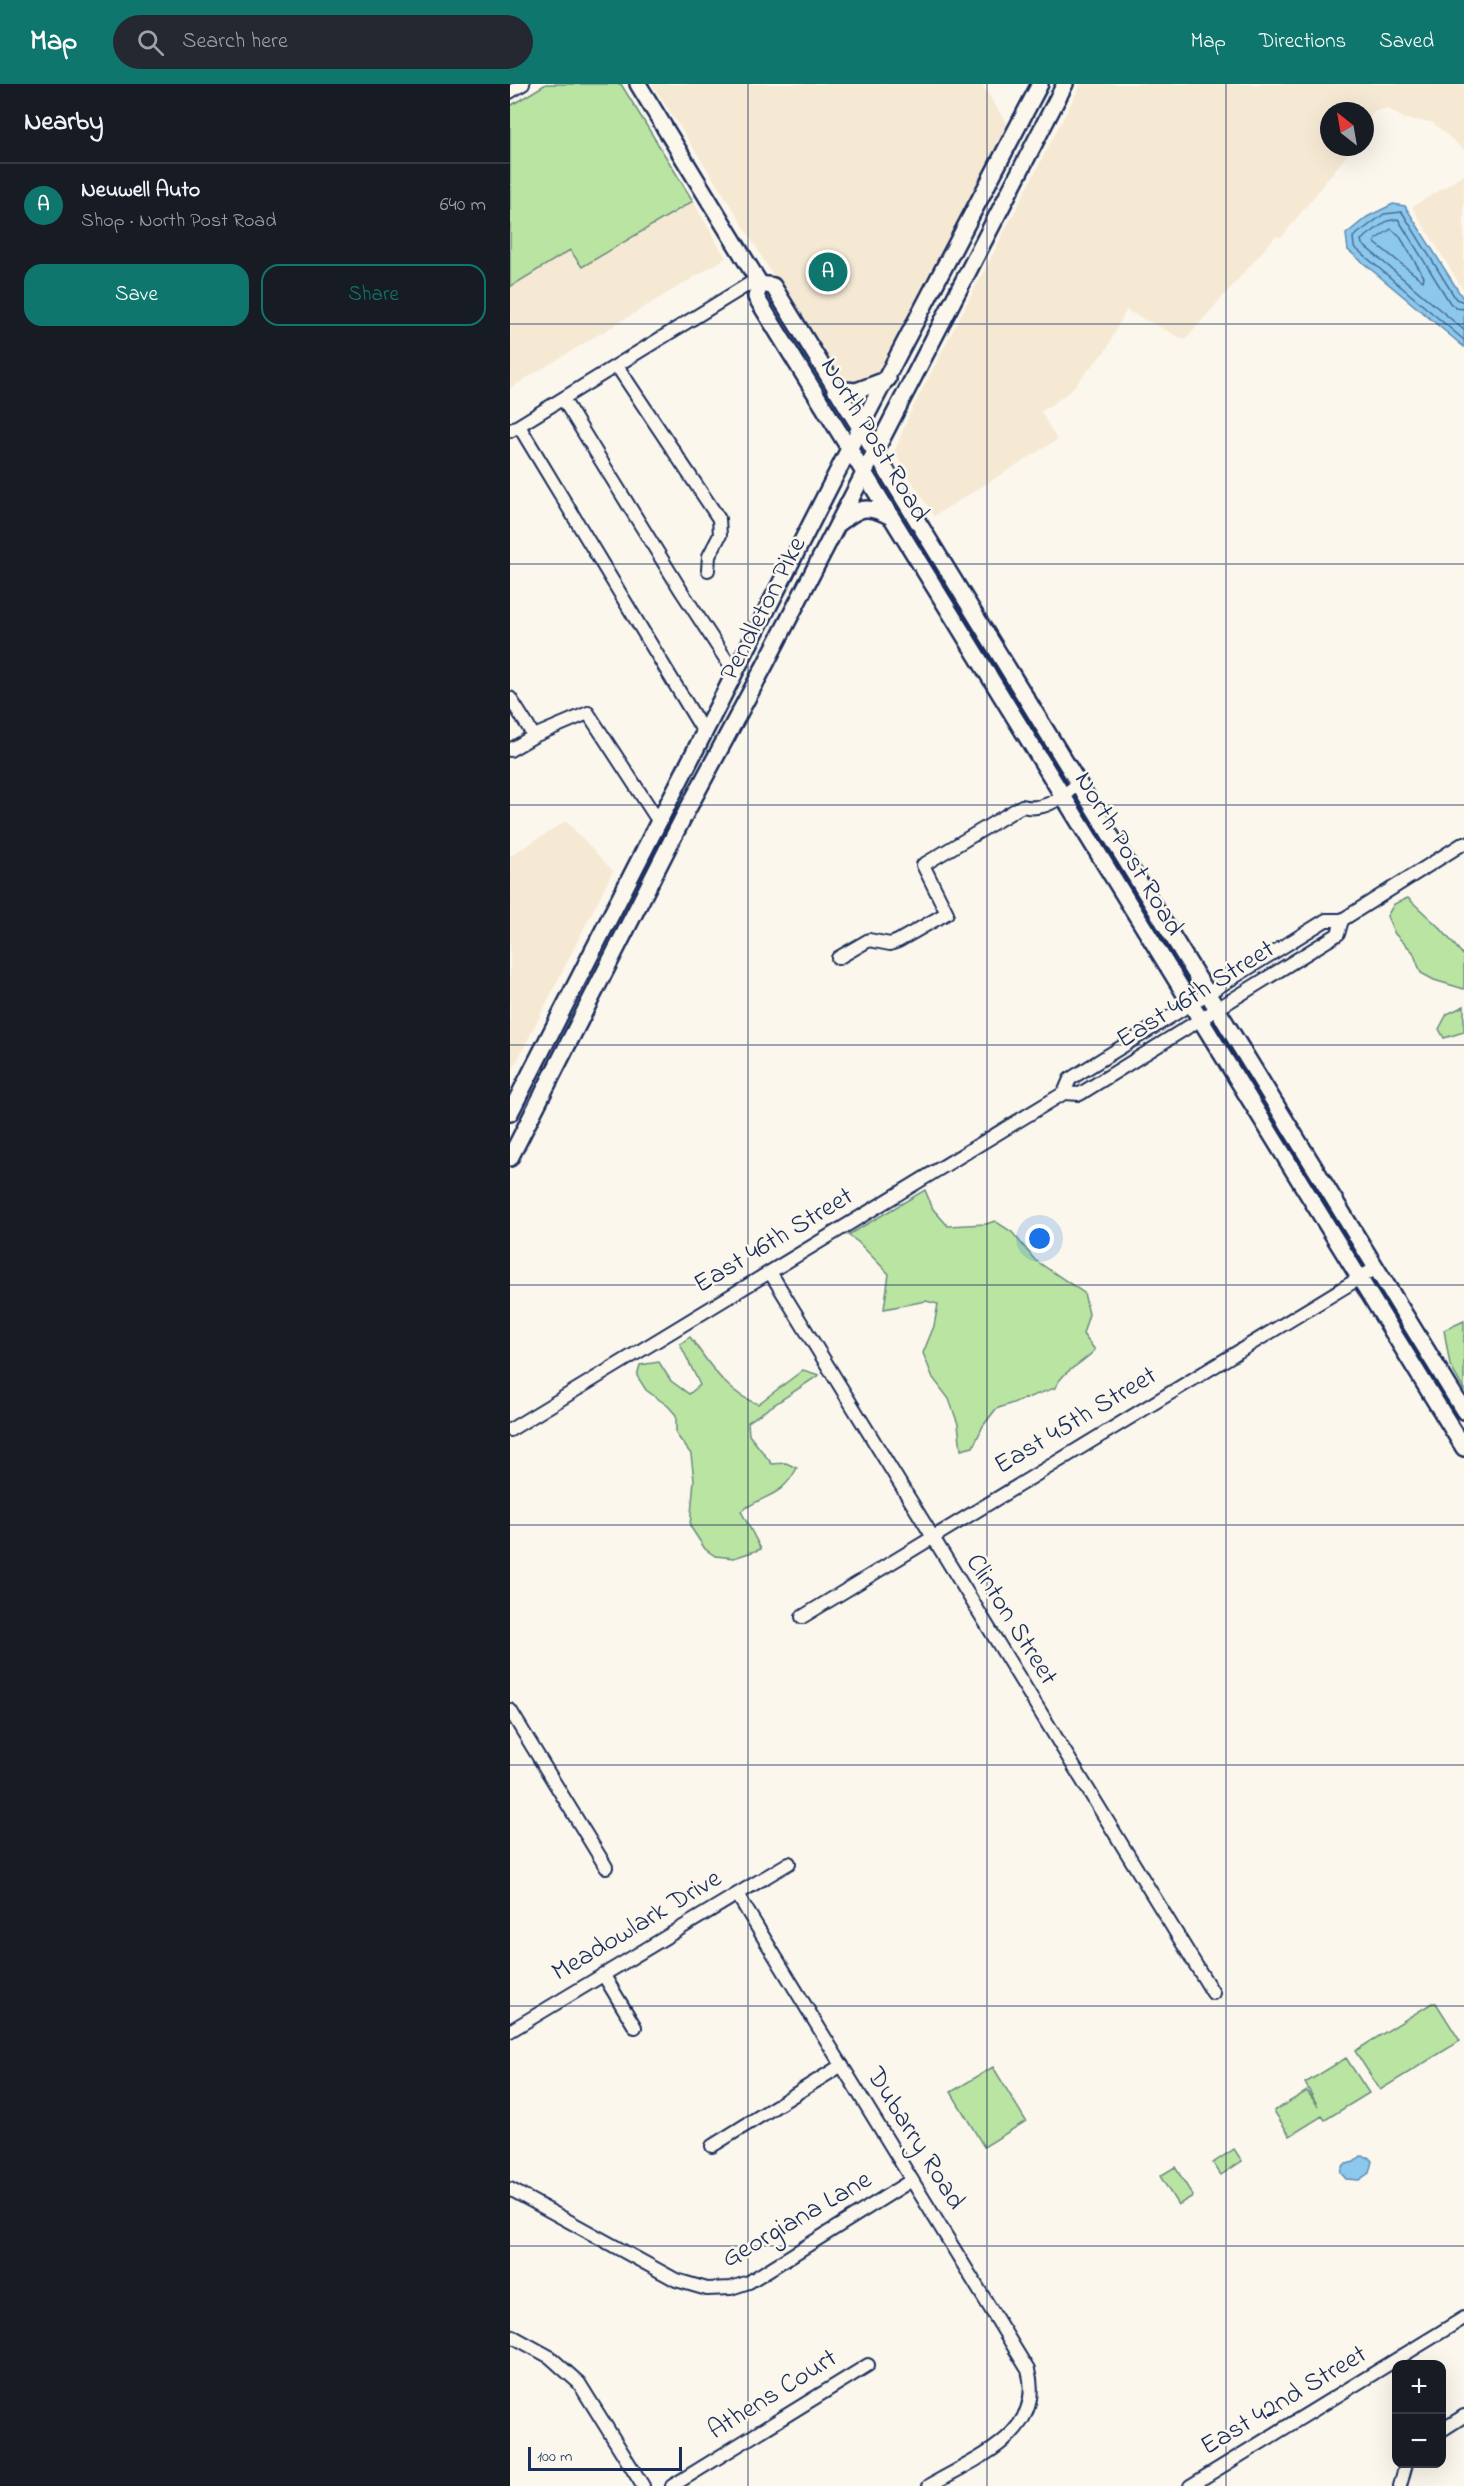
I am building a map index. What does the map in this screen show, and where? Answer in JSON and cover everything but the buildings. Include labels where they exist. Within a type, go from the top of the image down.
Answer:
[{"type":"main road","name":"North Post Road","points":[[638,84],[758,281],[756,297],[1464,1448]]},
{"type":"main road","name":"Pendleton Pike","points":[[511,1108],[705,734],[849,449],[888,379],[1040,84]]},
{"type":"main road","name":"Pendleton Pike","points":[[510,1158],[834,527],[1065,84]]},
{"type":"main road","name":"North Post Road","points":[[758,281],[773,286],[1464,1411]]},
{"type":"main road","points":[[835,389],[856,391],[888,379]]},
{"type":"main road","points":[[834,527],[848,516],[868,508],[876,508],[891,517]]},
{"type":"street","points":[[510,92],[523,84]]},
{"type":"street","points":[[705,734],[514,428],[758,281]]},
{"type":"street","points":[[617,366],[719,519],[720,535],[709,556],[708,570]]},
{"type":"street","points":[[563,399],[682,592],[737,671]]},
{"type":"street","points":[[510,698],[534,736]]},
{"type":"street","points":[[510,750],[534,736],[588,713],[659,822]]},
{"type":"street","points":[[838,958],[869,940],[890,944],[898,941],[947,913],[923,866],[1022,806],[1035,810],[1062,796],[1078,784]]},
{"type":"street","name":"East 46th Street","points":[[1064,1093],[1070,1079],[1326,920],[1342,920],[1464,843]]},
{"type":"street","name":"East 46th Street","points":[[510,1430],[1064,1093],[1080,1094],[1217,1011],[1338,934],[1342,920]]},
{"type":"street","points":[[511,1108],[531,1116]]},
{"type":"street","name":"East 45th Street","points":[[802,1617],[1376,1268]]},
{"type":"street","name":"Clinton Street","points":[[770,1272],[1213,1993]]},
{"type":"street","points":[[510,1710],[606,1867]]},
{"type":"street","name":"Meadowlark Drive","points":[[510,2031],[789,1863]]},
{"type":"street","name":"Dubarry Road","points":[[737,1894],[1024,2361],[1032,2388],[1027,2415],[1009,2437],[929,2486]]},
{"type":"street","points":[[603,1974],[635,2027]]},
{"type":"street","points":[[712,2146],[842,2065]]},
{"type":"street","name":"Georgiana Lane","points":[[510,2189],[676,2280],[689,2286],[716,2289],[749,2282],[912,2180]]},
{"type":"street","name":"East 42nd Street","points":[[1190,2486],[1464,2319]]},
{"type":"street","points":[[510,2336],[550,2357],[579,2383],[643,2486]]},
{"type":"street","name":"Athens Court","points":[[672,2486],[868,2365]]},
{"type":"street","points":[[1446,2427],[1464,2416]]},
{"type":"street","points":[[1400,2486],[1405,2468]]},
{"type":"shaded area","points":[[652,84],[982,84],[1008,126],[876,379],[858,387],[837,382],[736,214]]},
{"type":"shaded area","points":[[1081,84],[1464,84],[1464,150],[1432,122],[1405,119],[1387,108],[1374,112],[1374,102],[1320,102],[1320,156],[1346,156],[1282,237],[1276,236],[1185,340],[1126,310],[1107,349],[1068,393],[1041,412],[1057,440],[934,516],[894,453],[910,413]]},
{"type":"shaded area","points":[[1464,175],[1464,291],[1412,207]]},
{"type":"shaded area","points":[[693,201],[726,258],[510,388],[510,287],[571,250],[581,267]]},
{"type":"shaded area","points":[[566,821],[613,871],[510,1075],[510,856]]},
{"type":"green space","points":[[546,84],[621,84],[693,201],[582,267],[570,250],[510,287],[510,106]]},
{"type":"green space","points":[[1408,898],[1441,929],[1464,956],[1464,989],[1434,980],[1421,973],[1413,952],[1395,934],[1387,916],[1394,904]]},
{"type":"green space","points":[[1464,1006],[1464,1032],[1444,1038],[1439,1029],[1447,1014]]},
{"type":"green space","points":[[925,1190],[933,1209],[948,1226],[986,1224],[995,1221],[1012,1232],[1035,1260],[1084,1293],[1089,1314],[1083,1334],[1095,1350],[1067,1372],[1055,1388],[996,1409],[983,1426],[973,1447],[961,1450],[958,1424],[949,1399],[933,1378],[923,1353],[934,1326],[938,1304],[926,1301],[884,1309],[889,1274],[858,1242],[848,1235]]},
{"type":"green space","points":[[1464,1321],[1464,1390],[1450,1365],[1444,1330]]},
{"type":"green space","points":[[690,1337],[727,1385],[758,1404],[803,1370],[819,1375],[748,1422],[749,1435],[772,1464],[786,1463],[797,1468],[779,1490],[741,1511],[761,1549],[734,1558],[715,1556],[705,1549],[690,1526],[694,1480],[691,1454],[676,1434],[676,1415],[646,1390],[637,1376],[640,1365],[659,1362],[671,1381],[689,1394],[700,1385],[680,1344]]},
{"type":"green space","points":[[1432,2003],[1436,2003],[1460,2041],[1380,2090],[1355,2051]]},
{"type":"green space","points":[[1346,2058],[1369,2093],[1325,2120],[1322,2116],[1290,2136],[1274,2111],[1307,2091],[1318,2106],[1305,2083]]},
{"type":"green space","points":[[993,2067],[1026,2121],[984,2147],[951,2092]]},
{"type":"green space","points":[[1234,2149],[1242,2161],[1221,2175],[1213,2163]]},
{"type":"green space","points":[[1175,2167],[1193,2196],[1178,2205],[1160,2176]]},
{"type":"water","points":[[1393,204],[1405,206],[1464,300],[1464,347],[1348,250],[1346,234],[1367,217]]},
{"type":"water","points":[[1361,2156],[1368,2157],[1372,2161],[1369,2173],[1359,2180],[1346,2179],[1340,2172],[1343,2165],[1354,2162]]},
{"type":"place","name":"Neuwell Auto","points":[[828,272]]}]
